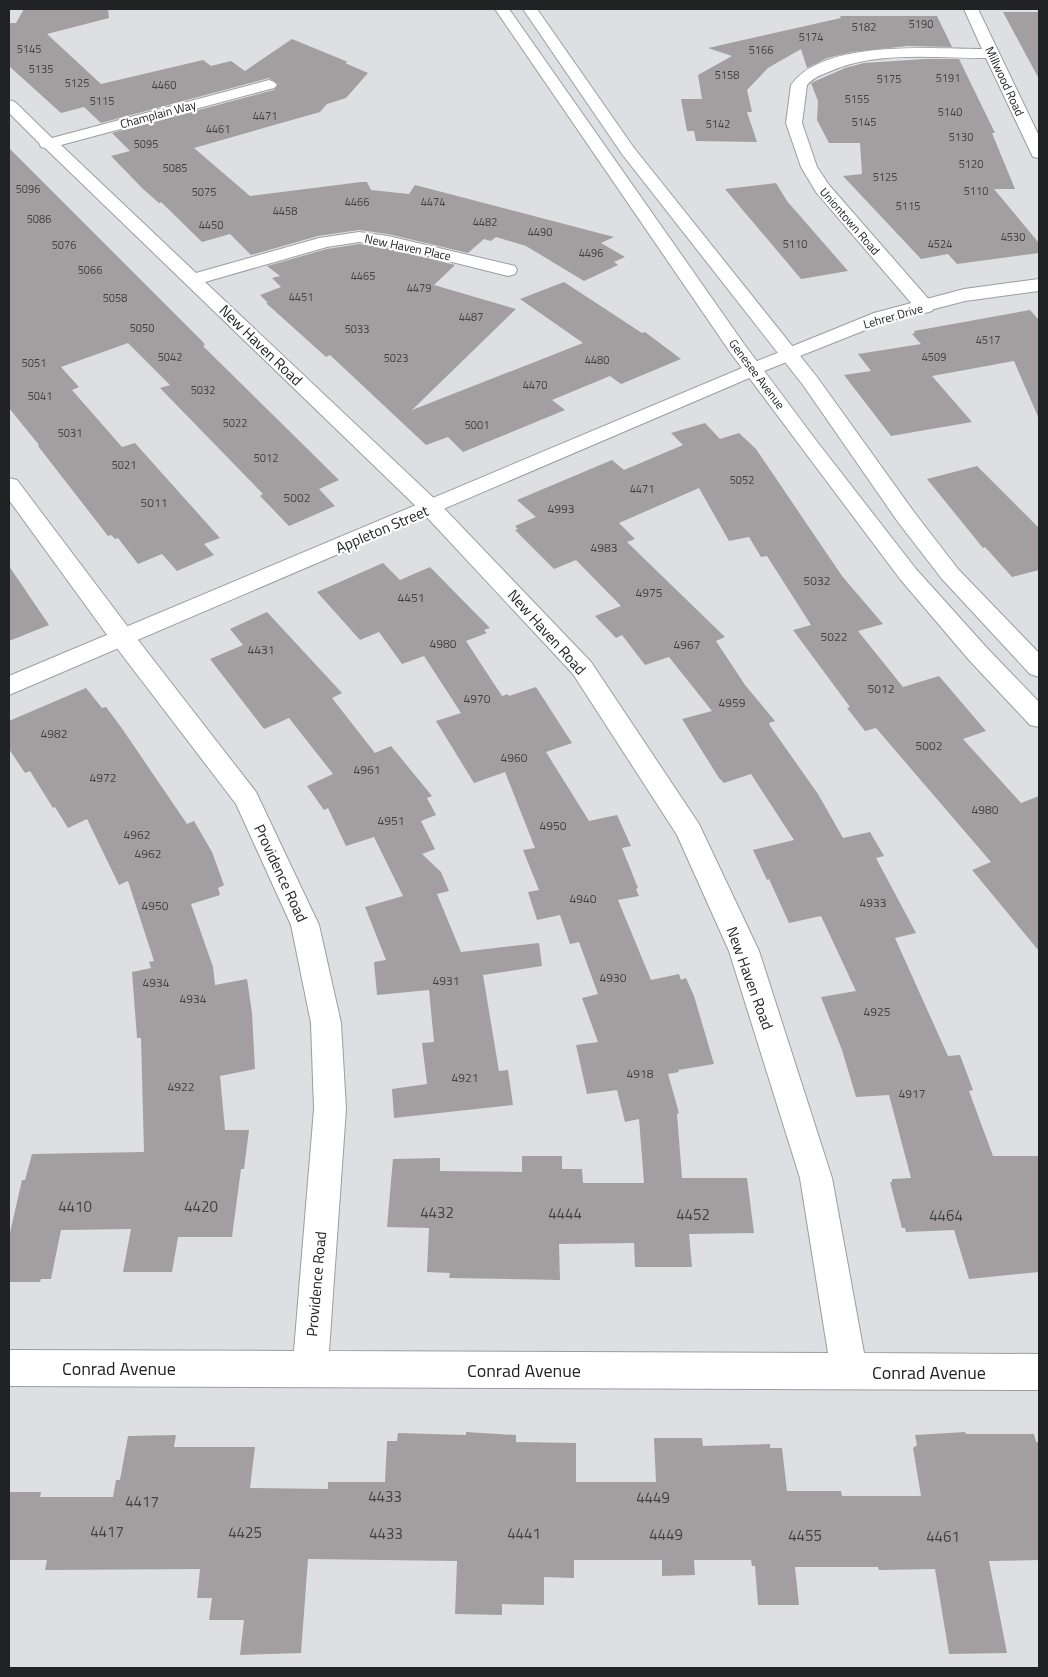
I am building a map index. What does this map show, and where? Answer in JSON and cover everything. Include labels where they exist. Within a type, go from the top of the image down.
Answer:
[{"type":"street","name":"Genesee Avenue","points":[[502,9],[661,241],[754,369],[908,574],[978,654],[1039,718]]},
{"type":"street","points":[[530,9],[628,151],[790,354],[906,518],[939,560],[1003,632],[1039,668]]},
{"type":"street","name":"Millwood Road","points":[[971,9],[1039,153]]},
{"type":"street","name":"Uniontown Road","points":[[925,307],[822,188],[809,167],[794,123],[799,85],[805,77],[839,61],[873,54],[992,52]]},
{"type":"street","name":"Champlain Way","points":[[47,144],[269,85]]},
{"type":"street","name":"New Haven Road","points":[[9,105],[47,144],[431,508],[582,668],[689,831],[744,951],[816,1178],[849,1372]]},
{"type":"street","name":"New Haven Place","points":[[192,280],[324,242],[359,237],[388,241],[508,270]]},
{"type":"street","name":"Lehrer Drive","points":[[754,369],[881,316],[925,307],[964,295],[1039,285]]},
{"type":"street","name":"Appleton Street","points":[[9,686],[754,369]]},
{"type":"street","name":"Providence Road","points":[[9,485],[122,638],[247,799],[305,925],[326,1023],[330,1109],[310,1369]]},
{"type":"street","name":"Conrad Avenue","points":[[9,1368],[1039,1372]]},
{"type":"building","points":[[24,9],[108,9],[109,18],[47,34],[101,84],[203,60],[211,66],[231,61],[245,71],[292,39],[348,62],[345,63],[368,73],[346,98],[327,104],[320,112],[194,148],[250,196],[361,182],[367,182],[371,190],[409,194],[415,185],[614,237],[601,243],[625,257],[614,262],[618,265],[584,281],[526,246],[496,237],[491,241],[484,239],[468,253],[388,234],[359,230],[318,236],[251,255],[230,234],[202,242],[161,202],[159,203],[143,189],[111,156],[130,151],[112,133],[274,90],[278,84],[269,78],[101,123],[84,107],[61,113],[9,66],[9,23],[16,23]]},
{"type":"building","points":[[1003,12],[1039,12],[1039,79]]},
{"type":"building","points":[[840,16],[937,16],[952,47],[908,46],[852,52],[827,58],[807,68],[801,49],[768,68],[747,90],[752,112],[747,112],[757,142],[696,141],[694,131],[687,131],[681,99],[702,99],[698,75],[732,56],[708,48],[841,18]]},
{"type":"building","points":[[959,59],[995,133],[992,133],[1015,189],[994,189],[1039,243],[1039,253],[957,264],[948,254],[921,259],[843,176],[862,174],[860,143],[829,143],[817,120],[818,101],[811,83],[845,68],[864,63]]},
{"type":"building","points":[[9,148],[203,342],[205,345],[203,346],[339,480],[319,489],[335,506],[289,526],[260,496],[263,494],[160,388],[170,385],[128,343],[61,367],[79,387],[72,390],[122,447],[135,443],[220,538],[204,544],[214,555],[177,571],[162,554],[138,564],[118,538],[115,539],[111,535],[108,536],[9,408]]},
{"type":"building","points":[[776,183],[787,201],[848,271],[801,279],[725,189]]},
{"type":"building","points":[[359,244],[388,248],[455,265],[434,285],[516,309],[412,410],[583,343],[520,299],[564,282],[642,333],[645,332],[681,359],[621,384],[610,376],[552,400],[565,410],[463,452],[448,437],[426,445],[330,355],[326,357],[266,303],[268,303],[260,295],[281,287],[272,278],[280,276],[267,266],[327,249]]},
{"type":"building","points":[[1030,310],[1039,320],[1039,419],[1014,361],[932,376],[972,422],[891,436],[844,375],[871,371],[858,354],[921,344],[912,334],[915,333],[914,331]]},
{"type":"building","points":[[705,423],[720,439],[739,433],[756,449],[842,576],[883,624],[858,631],[903,687],[939,676],[986,731],[963,739],[1021,803],[1039,796],[1039,951],[972,870],[991,862],[876,728],[865,731],[847,708],[850,707],[793,630],[811,625],[767,556],[761,557],[749,537],[729,541],[699,488],[619,523],[635,539],[627,542],[725,637],[716,641],[745,685],[775,721],[769,723],[770,726],[818,794],[843,838],[870,832],[884,856],[876,858],[916,933],[895,938],[948,1056],[960,1055],[973,1090],[969,1091],[993,1156],[1039,1156],[1039,1272],[969,1279],[954,1230],[906,1232],[905,1228],[902,1228],[890,1182],[892,1182],[892,1179],[911,1178],[889,1095],[856,1097],[842,1050],[821,997],[856,991],[821,916],[789,923],[769,879],[767,880],[753,850],[794,840],[751,774],[724,783],[719,778],[682,719],[712,711],[669,657],[645,665],[622,635],[616,638],[595,616],[621,606],[576,560],[554,569],[515,530],[518,529],[515,526],[536,517],[517,500],[612,460],[624,470],[683,445],[671,433]]},
{"type":"building","points":[[977,466],[1039,528],[1039,570],[1012,577],[985,547],[983,548],[927,479]]},
{"type":"building","points":[[383,563],[400,580],[430,567],[490,628],[484,630],[487,633],[466,641],[502,696],[508,694],[509,696],[536,687],[572,743],[546,752],[589,821],[617,815],[631,846],[622,848],[638,888],[636,889],[639,896],[618,900],[651,980],[679,974],[681,980],[686,978],[694,996],[714,1064],[678,1070],[679,1072],[668,1074],[679,1113],[677,1114],[682,1178],[747,1178],[754,1233],[689,1234],[692,1267],[635,1267],[634,1243],[559,1244],[560,1280],[449,1278],[450,1273],[427,1272],[429,1228],[387,1227],[393,1159],[440,1158],[440,1171],[522,1172],[522,1156],[562,1156],[562,1169],[582,1169],[583,1183],[644,1183],[639,1119],[625,1122],[617,1090],[587,1094],[576,1045],[598,1042],[582,998],[598,994],[579,942],[570,944],[560,915],[537,920],[528,892],[539,890],[523,850],[535,848],[505,772],[474,783],[436,721],[461,713],[424,656],[402,664],[379,632],[360,640],[317,592]]},
{"type":"building","points":[[9,566],[49,625],[9,641]]},
{"type":"building","points":[[267,612],[342,693],[332,698],[375,753],[391,746],[432,796],[427,798],[436,815],[421,821],[435,849],[422,854],[441,872],[449,891],[437,894],[461,952],[539,943],[542,966],[483,975],[499,1071],[508,1070],[513,1105],[394,1118],[392,1089],[427,1084],[422,1043],[434,1042],[429,990],[377,995],[374,962],[386,960],[365,907],[403,896],[374,837],[346,846],[328,808],[324,810],[307,786],[333,774],[289,718],[264,729],[210,659],[243,645],[230,629]]},
{"type":"building","points":[[86,688],[102,708],[106,707],[121,727],[187,824],[194,821],[212,852],[224,885],[218,888],[220,895],[191,904],[213,967],[215,985],[247,979],[252,1013],[255,1069],[220,1076],[225,1130],[249,1130],[244,1169],[241,1169],[232,1237],[178,1237],[172,1272],[123,1272],[131,1229],[61,1230],[51,1279],[41,1279],[40,1282],[9,1282],[9,1237],[22,1180],[25,1180],[32,1154],[144,1152],[141,1038],[137,1038],[132,972],[151,968],[149,962],[154,961],[128,881],[119,885],[87,819],[68,828],[30,771],[25,773],[9,749],[9,721]]},
{"type":"building","points":[[466,1432],[516,1435],[516,1442],[576,1443],[576,1482],[656,1482],[654,1438],[702,1438],[703,1446],[770,1444],[770,1448],[782,1448],[787,1491],[841,1491],[842,1496],[921,1496],[913,1448],[917,1445],[915,1435],[965,1432],[966,1434],[1034,1434],[1036,1442],[1039,1442],[1039,1560],[989,1561],[1007,1653],[949,1654],[935,1569],[879,1570],[878,1567],[795,1567],[799,1605],[758,1605],[755,1566],[752,1566],[751,1560],[694,1560],[695,1575],[662,1576],[662,1560],[574,1560],[574,1578],[544,1577],[544,1605],[502,1604],[502,1615],[455,1614],[457,1561],[308,1559],[301,1653],[240,1655],[244,1620],[209,1620],[212,1598],[197,1598],[200,1569],[45,1570],[47,1560],[9,1560],[9,1492],[41,1492],[40,1497],[113,1497],[116,1480],[120,1480],[128,1436],[176,1435],[174,1447],[255,1447],[250,1488],[328,1489],[328,1482],[385,1482],[387,1441],[397,1441],[398,1433],[466,1435]]}]
